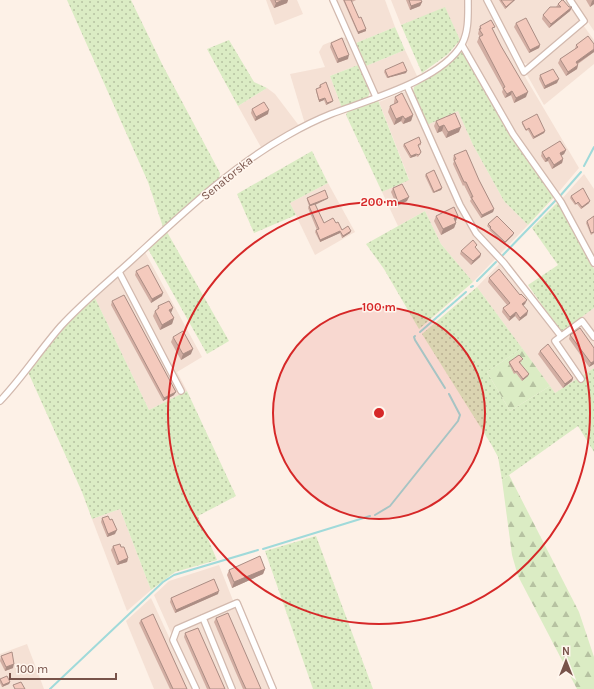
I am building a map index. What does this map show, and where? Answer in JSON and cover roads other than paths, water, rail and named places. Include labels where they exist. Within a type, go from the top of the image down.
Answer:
[{"type":"street","points":[[333,0],[376,97]]},
{"type":"street","points":[[468,0],[467,25],[462,45],[513,134],[561,202],[594,262]]},
{"type":"street","points":[[487,0],[524,72],[584,21],[570,0]]},
{"type":"street","name":"Senatorska","points":[[0,401],[61,326],[177,218],[258,153],[310,123],[407,86],[437,68],[462,45]]},
{"type":"street","points":[[407,86],[450,184],[469,222],[485,244],[504,263],[561,336]]},
{"type":"street","points":[[119,272],[181,391]]},
{"type":"street","points":[[581,379],[555,341],[582,321],[594,337]]},
{"type":"street","points":[[196,689],[173,640],[177,630],[237,603],[273,689]]},
{"type":"street","points":[[203,618],[232,689]]},
{"type":"waterway","points":[[584,166],[594,147]]},
{"type":"waterway","points":[[560,196],[581,172]]},
{"type":"waterway","points":[[503,255],[556,200]]},
{"type":"waterway","points":[[477,281],[496,262]]},
{"type":"waterway","points":[[420,332],[466,292]]},
{"type":"waterway","points":[[415,336],[415,340],[445,388]]},
{"type":"waterway","points":[[375,515],[390,506],[458,421],[460,415],[449,394]]},
{"type":"waterway","points":[[263,549],[370,516]]},
{"type":"waterway","points":[[50,689],[163,582],[174,575],[258,550]]}]
